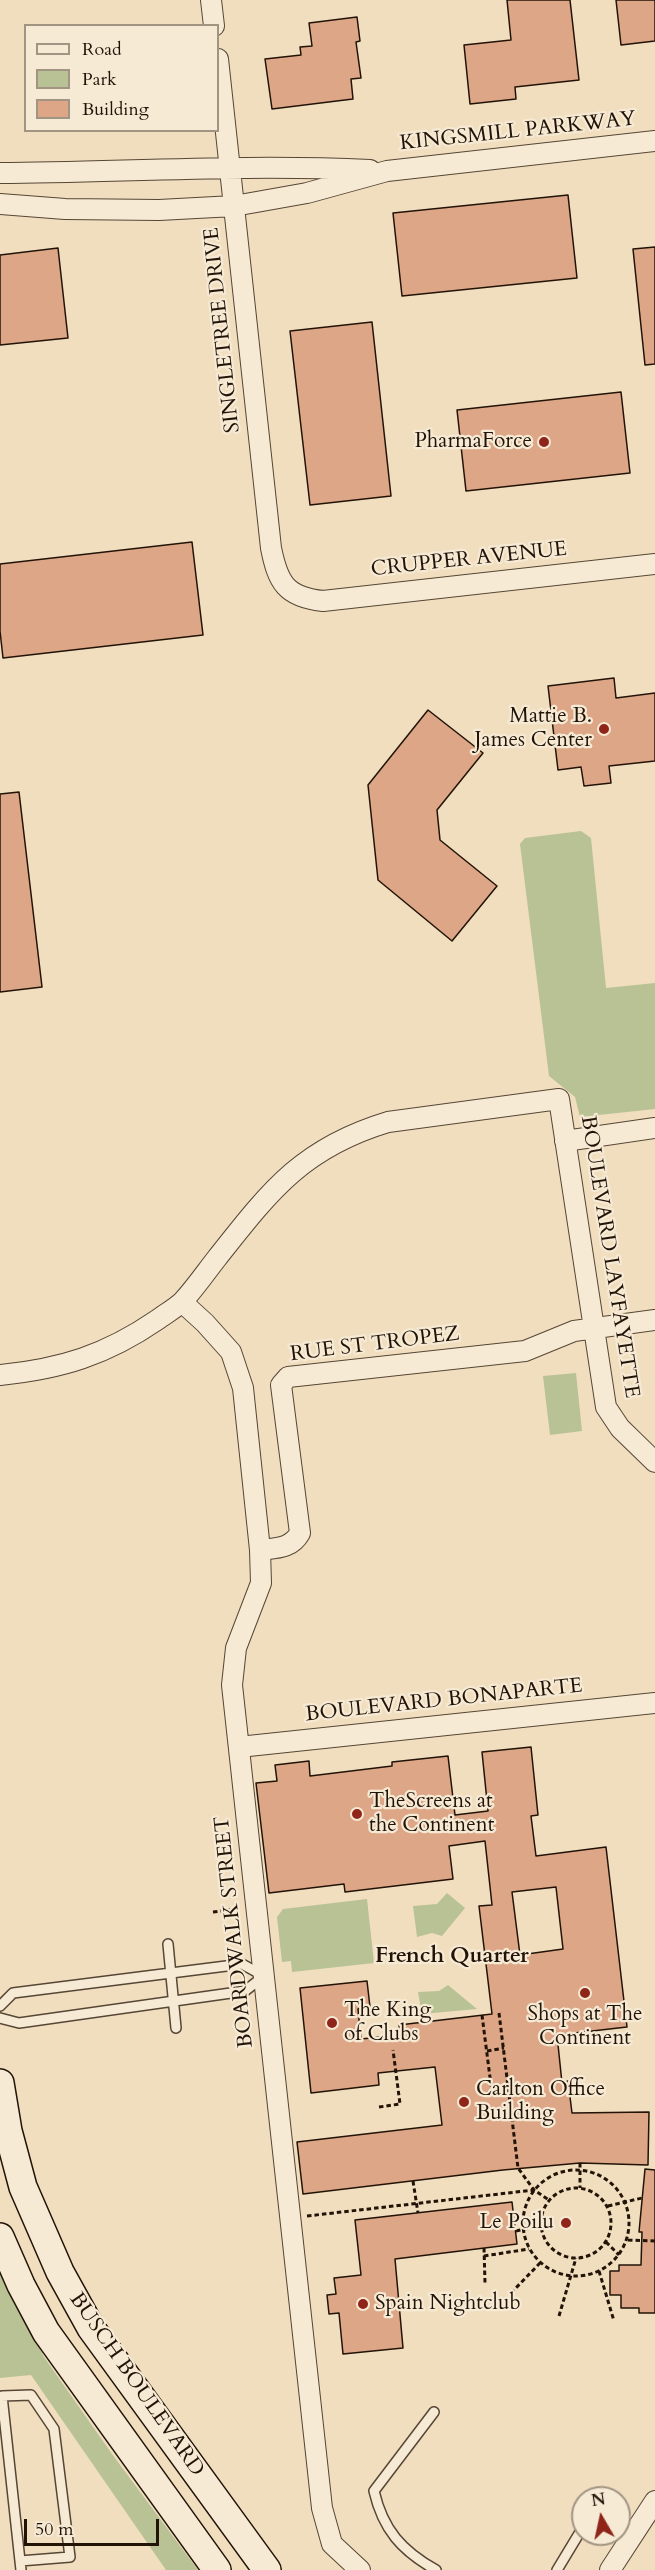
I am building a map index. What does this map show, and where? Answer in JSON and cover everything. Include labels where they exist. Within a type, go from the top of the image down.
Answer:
[{"type":"main road","name":"BUSCH BOULEVARD","points":[[0,2083],[8,2131],[23,2187],[60,2272],[91,2328],[267,2570]]},
{"type":"main road","name":"BUSCH BOULEVARD","points":[[0,2237],[21,2285],[46,2332],[218,2570]]},
{"type":"street","points":[[211,0],[214,24]]},
{"type":"street","name":"SINGLETREE DRIVE","points":[[219,68],[271,548],[276,572],[290,592]]},
{"type":"street","name":"KINGSMILL PARKWAY","points":[[0,204],[65,209],[136,210],[234,206],[307,193],[387,171],[655,141]]},
{"type":"street","name":"KINGSMILL PARKWAY","points":[[0,172],[122,172],[230,167],[305,167],[387,171]]},
{"type":"street","name":"CRUPPER AVENUE","points":[[290,592],[305,599],[322,601],[655,564]]},
{"type":"street","name":"BOULEVARD LAYFAYETTE","points":[[182,1302],[270,1192],[296,1167],[328,1146],[362,1130],[388,1122],[559,1098],[606,1407],[620,1428],[655,1462]]},
{"type":"street","points":[[565,1141],[655,1128]]},
{"type":"street","points":[[0,1376],[29,1373],[75,1363],[111,1349],[182,1302]]},
{"type":"street","name":"BOARDWALK STREET","points":[[182,1302],[231,1352],[243,1388],[260,1550],[261,1583],[236,1648],[232,1685],[238,1747],[322,2508],[332,2544],[360,2570]]},
{"type":"street","points":[[595,1327],[655,1320]]},
{"type":"street","name":"RUE ST TROPEZ","points":[[260,1550],[286,1546],[295,1541],[300,1533],[281,1385],[288,1377],[525,1351],[574,1331],[595,1327]]},
{"type":"street","name":"BOULEVARD BONAPARTE","points":[[238,1747],[655,1703]]},
{"type":"street","points":[[610,2570],[655,2501]]},
{"type":"lane","points":[[168,1944],[176,2028]]},
{"type":"lane","points":[[0,2006],[13,1993],[170,1971],[242,1964],[264,1976],[245,1991],[19,2023],[0,2018]]},
{"type":"lane","points":[[31,2395],[54,2429],[70,2557],[20,2566],[2,2396],[31,2395]]},
{"type":"lane","points":[[434,2412],[374,2491],[377,2507],[398,2542],[413,2557],[436,2570]]},
{"type":"lane","points":[[557,2570],[572,2546]]},
{"type":"path","points":[[499,2013],[518,2168],[534,2190],[549,2200]]},
{"type":"path","points":[[482,2015],[490,2093],[514,2091]]},
{"type":"path","points":[[487,2051],[504,2049]]},
{"type":"path","points":[[379,2107],[400,2104],[393,2050]]},
{"type":"path","points":[[580,2163],[580,2188]]},
{"type":"path","points":[[580,2169],[608,2180],[626,2202],[630,2220],[628,2240],[619,2255],[600,2271],[585,2276],[571,2276],[554,2271],[541,2262],[529,2249],[523,2229],[525,2209],[534,2190],[547,2178],[564,2171],[580,2169]]},
{"type":"path","points":[[413,2181],[418,2213]]},
{"type":"path","points":[[580,2188],[601,2197],[608,2206],[612,2218],[611,2231],[606,2242],[587,2257],[576,2258],[562,2255],[552,2248],[544,2237],[541,2225],[543,2212],[549,2200],[568,2189],[580,2188]]},
{"type":"path","points":[[291,2218],[534,2190]]},
{"type":"path","points":[[608,2206],[642,2198]]},
{"type":"path","points":[[516,2231],[541,2225]]},
{"type":"path","points":[[628,2240],[655,2241]]},
{"type":"path","points":[[606,2242],[619,2255]]},
{"type":"path","points":[[484,2248],[485,2283]]},
{"type":"path","points":[[484,2256],[529,2249]]},
{"type":"path","points":[[559,2316],[576,2258]]},
{"type":"path","points":[[512,2293],[541,2262]]},
{"type":"path","points":[[600,2271],[614,2321]]},
{"type":"green space","points":[[581,831],[591,838],[606,988],[655,983],[655,1109],[580,1117],[575,1097],[549,1076],[520,844],[525,838]]},
{"type":"green space","points":[[576,1373],[582,1431],[550,1435],[543,1376]]},
{"type":"green space","points":[[447,1893],[465,1908],[442,1936],[432,1933],[417,1937],[413,1906],[437,1904]]},
{"type":"green space","points":[[367,1899],[374,1963],[292,1972],[291,1961],[282,1962],[277,1917],[283,1909]]},
{"type":"green space","points":[[448,1985],[477,2009],[422,2014],[418,1992],[439,1991]]},
{"type":"green space","points":[[0,2272],[44,2357],[198,2570],[166,2570],[31,2375],[0,2378]]},
{"type":"building","points":[[507,0],[570,0],[579,80],[515,87],[516,99],[470,104],[464,45],[511,40]]},
{"type":"building","points":[[616,0],[655,0],[655,41],[621,45]]},
{"type":"building","points":[[357,17],[360,41],[356,42],[361,78],[351,79],[353,99],[272,109],[265,59],[301,55],[300,47],[312,46],[309,23]]},
{"type":"building","points":[[568,195],[577,278],[402,296],[393,213]]},
{"type":"building","points":[[655,247],[655,364],[645,365],[633,249]]},
{"type":"building","points":[[58,248],[68,338],[0,345],[0,255]]},
{"type":"building","points":[[372,322],[391,496],[310,505],[290,331]]},
{"type":"building","name":"PharmaForce","points":[[621,392],[630,473],[466,491],[457,410]]},
{"type":"building","points":[[192,542],[203,635],[3,658],[0,631],[0,564]]},
{"type":"building","name":"Mattie B. James Center","points":[[614,678],[616,698],[655,693],[655,761],[609,766],[611,783],[584,786],[581,767],[558,770],[548,686]]},
{"type":"building","points":[[428,710],[483,753],[437,810],[440,840],[497,886],[452,941],[378,880],[368,785]]},
{"type":"building","points":[[19,792],[42,987],[0,992],[0,794]]},
{"type":"building","points":[[531,1747],[538,1815],[531,1816],[536,1856],[606,1847],[627,2027],[557,2035],[562,2083],[568,2081],[572,2113],[649,2112],[648,2165],[580,2163],[303,2194],[297,2142],[442,2125],[435,2067],[378,2073],[379,2085],[311,2093],[300,1988],[367,1981],[370,2007],[358,2009],[361,2039],[400,2035],[399,2025],[492,2014],[479,1906],[492,1905],[485,1841],[449,1846],[453,1879],[345,1892],[344,1884],[269,1893],[256,1783],[277,1781],[275,1765],[309,1761],[310,1776],[392,1766],[392,1762],[448,1756],[455,1815],[488,1811],[482,1752]],"holes":[[[556,1887],[563,1949],[520,1955],[512,1892]]]},
{"type":"building","points":[[645,2169],[655,2170],[655,2313],[639,2313],[639,2308],[621,2308],[621,2295],[610,2295],[610,2271],[619,2271],[619,2265],[641,2265],[642,2232],[639,2232]]},
{"type":"building","points":[[512,2202],[517,2244],[395,2259],[403,2348],[343,2354],[339,2313],[329,2314],[327,2295],[336,2294],[334,2278],[361,2275],[355,2220]]},
{"type":"place","name":"PharmaForce","points":[[544,442]]},
{"type":"place","name":"Mattie B. James Center","points":[[604,729]]},
{"type":"place","name":"TheScreens at the Continent","points":[[357,1814]]},
{"type":"place","name":"Shops at The Continent","points":[[585,1993]]},
{"type":"place","name":"The King of Clubs","points":[[332,2023]]},
{"type":"place","name":"Carlton Office Building","points":[[464,2102]]},
{"type":"place","name":"Le Poilu","points":[[566,2223]]},
{"type":"place","name":"Spain Nightclub","points":[[363,2304]]},
{"type":"district","name":"French Quarter","points":[[452,1957]]}]
